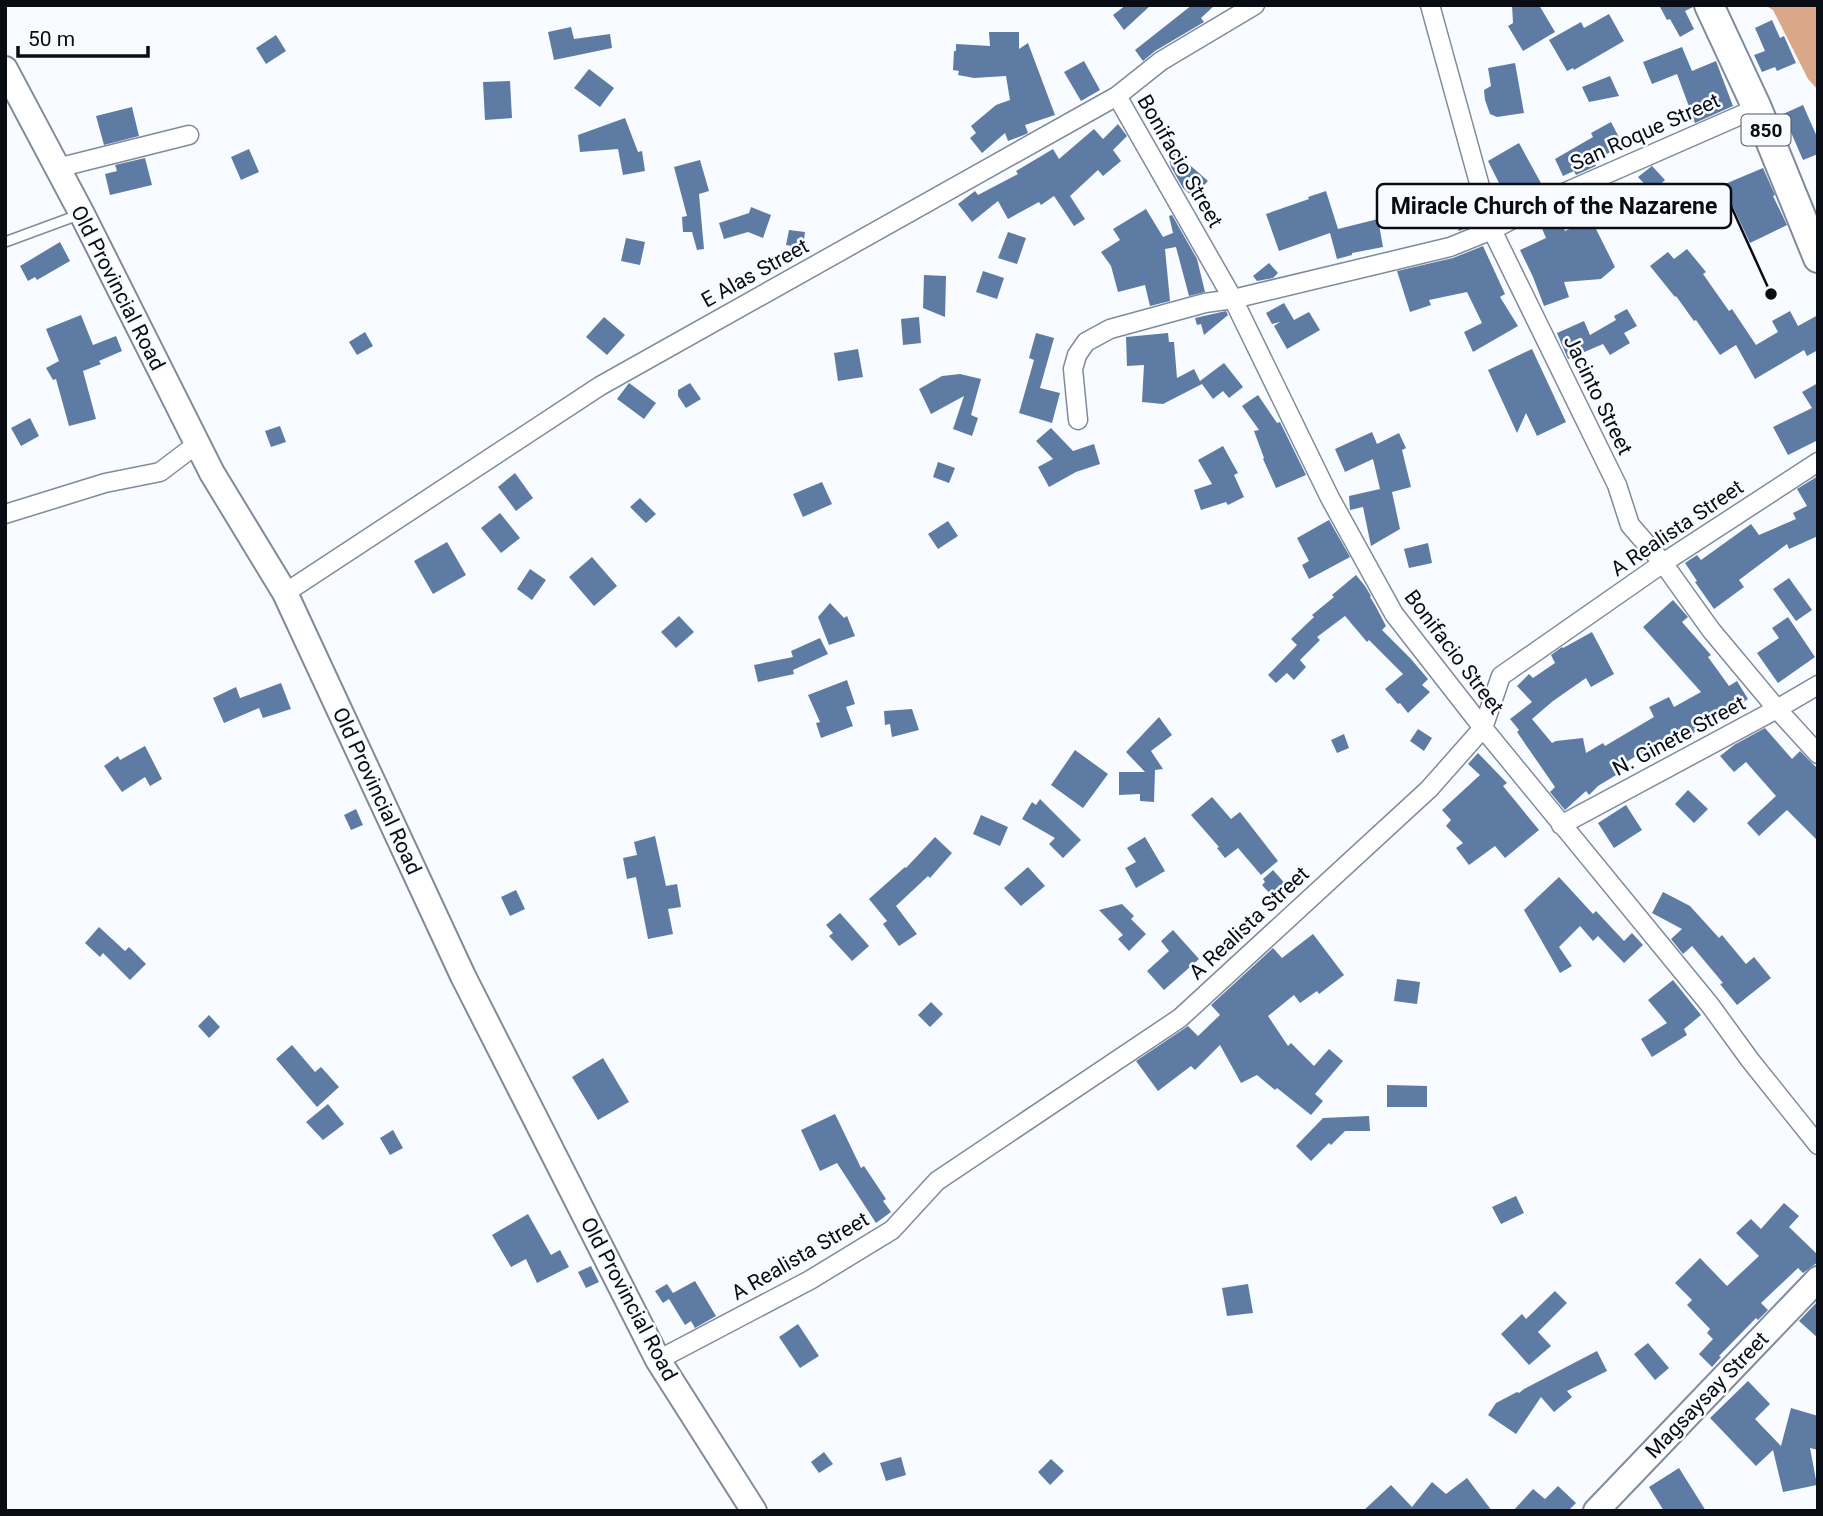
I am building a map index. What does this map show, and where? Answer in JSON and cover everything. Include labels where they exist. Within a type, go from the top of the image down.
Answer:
[{"type":"main road","name":"850","points":[[1709,5],[1758,108],[1818,258]]},
{"type":"main road","name":"Old Provincial Road","points":[[5,69],[82,214],[212,473],[285,593],[463,976],[658,1360],[754,1511]]},
{"type":"main road","name":"Magsaysay Street","points":[[1596,1511],[1818,1279]]},
{"type":"street","name":"E Alas Street","points":[[285,593],[600,386],[1116,96],[1161,61],[1255,5]]},
{"type":"street","name":"Jacinto Street","points":[[1430,5],[1492,230],[1617,485],[1630,525],[1663,563],[1711,630],[1818,754]]},
{"type":"street","name":"Bonifacio Street","points":[[1116,96],[1233,299],[1330,498],[1394,614],[1561,825],[1710,1005],[1818,1145]]},
{"type":"street","name":"San Roque Street","points":[[1078,420],[1073,369],[1077,355],[1086,342],[1110,329],[1205,303],[1233,299],[1450,247],[1492,230],[1561,194],[1758,108]]},
{"type":"street","points":[[57,168],[189,135]]},
{"type":"street","points":[[5,514],[105,484],[160,472],[197,444]]},
{"type":"street","name":"A Realista Street","points":[[658,1360],[810,1280],[892,1230],[937,1181],[1180,1018],[1429,789],[1483,728],[1501,676],[1663,563],[1818,462]]},
{"type":"street","name":"N. Ginete Street","points":[[1561,825],[1818,685]]},
{"type":"lane","points":[[5,242],[82,214]]},
{"type":"shaded area","points":[[1765,5],[1818,5],[1818,90],[1808,79],[1773,10]]},
{"type":"building","points":[[1126,5],[1151,5],[1124,30],[1113,15]]},
{"type":"building","points":[[1192,5],[1215,5],[1201,18],[1204,22],[1143,61],[1135,50]]},
{"type":"building","points":[[1512,5],[1539,5],[1555,32],[1523,51],[1508,26],[1513,23]]},
{"type":"building","points":[[1659,5],[1693,5],[1685,11],[1694,29],[1680,37]]},
{"type":"building","points":[[1609,14],[1624,41],[1574,70],[1573,68],[1567,71],[1549,40],[1581,22],[1584,28]]},
{"type":"building","points":[[1772,20],[1780,38],[1784,36],[1796,63],[1777,71],[1775,67],[1762,72],[1754,55],[1765,51],[1755,28]]},
{"type":"building","points":[[571,27],[574,39],[610,34],[612,48],[554,60],[548,32]]},
{"type":"building","points":[[989,32],[1019,32],[1019,49],[1028,43],[1055,115],[1025,125],[1028,133],[1008,141],[1005,133],[982,153],[970,138],[976,133],[971,126],[996,105],[1010,100],[1006,76],[974,78],[958,75],[959,71],[953,70],[954,51],[956,44],[990,46]]},
{"type":"building","points":[[276,35],[286,51],[266,64],[256,48]]},
{"type":"building","points":[[1682,47],[1692,71],[1716,61],[1733,106],[1695,123],[1677,74],[1652,84],[1643,62]]},
{"type":"building","points":[[1084,61],[1100,90],[1081,101],[1064,72]]},
{"type":"building","points":[[1515,63],[1524,113],[1497,117],[1490,114],[1485,100],[1484,90],[1491,86],[1488,68]]},
{"type":"building","points":[[589,69],[614,88],[600,107],[574,88]]},
{"type":"building","points":[[1610,76],[1619,96],[1589,102],[1582,87]]},
{"type":"building","points":[[510,81],[512,118],[485,120],[483,82]]},
{"type":"building","points":[[1803,105],[1818,139],[1818,154],[1803,160],[1783,114]]},
{"type":"building","points":[[132,107],[139,136],[104,145],[96,116]]},
{"type":"building","points":[[625,118],[638,152],[642,151],[645,171],[623,175],[618,149],[580,152],[578,135]]},
{"type":"building","points":[[1611,122],[1623,145],[1594,161],[1596,166],[1576,175],[1574,171],[1563,176],[1555,159],[1593,137],[1591,133]]},
{"type":"building","points":[[1118,124],[1127,136],[1113,150],[1121,161],[1103,176],[1098,170],[1070,196],[1085,219],[1074,226],[1054,196],[1041,205],[1039,202],[1008,219],[998,201],[972,222],[958,204],[975,191],[978,195],[1018,174],[1016,171],[1053,149],[1059,159],[1094,129],[1103,139]]},
{"type":"building","points":[[1165,142],[1181,161],[1184,160],[1208,181],[1193,197],[1183,188],[1171,167]]},
{"type":"building","points":[[1519,143],[1542,185],[1525,196],[1526,199],[1509,208],[1503,198],[1497,202],[1493,189],[1500,185],[1488,161]]},
{"type":"building","points":[[249,149],[259,172],[241,180],[231,157]]},
{"type":"building","points":[[145,158],[152,185],[110,195],[105,174],[117,171],[115,165]]},
{"type":"building","points":[[700,160],[709,191],[699,194],[704,249],[697,250],[692,232],[683,232],[682,217],[687,216],[674,167]]},
{"type":"building","points":[[1652,166],[1665,180],[1652,192],[1638,177]]},
{"type":"building","points":[[1763,168],[1787,225],[1750,243],[1733,207],[1716,214],[1706,192]]},
{"type":"building","points":[[1326,191],[1338,229],[1378,219],[1383,247],[1337,259],[1330,233],[1279,251],[1266,214]]},
{"type":"building","points":[[751,207],[771,215],[763,238],[748,232],[724,239],[719,223],[749,213]]},
{"type":"building","points":[[1472,208],[1478,223],[1459,231],[1454,219]]},
{"type":"building","points":[[1146,209],[1163,237],[1173,233],[1169,216],[1172,215],[1197,259],[1205,292],[1189,296],[1176,247],[1165,249],[1170,301],[1150,306],[1145,285],[1118,292],[1111,266],[1101,252],[1120,240],[1113,229]]},
{"type":"building","points":[[1555,210],[1565,231],[1591,219],[1615,267],[1601,279],[1564,282],[1569,297],[1544,306],[1520,250],[1546,238],[1538,219]]},
{"type":"building","points":[[789,230],[805,232],[803,248],[786,245]]},
{"type":"building","points":[[1008,232],[1026,238],[1017,264],[998,258]]},
{"type":"building","points":[[626,238],[645,242],[640,265],[621,261]]},
{"type":"building","points":[[60,242],[70,261],[37,280],[35,277],[28,281],[20,266]]},
{"type":"building","points":[[1483,246],[1505,294],[1500,297],[1518,326],[1473,352],[1464,332],[1482,323],[1467,292],[1429,300],[1431,305],[1410,312],[1397,271],[1453,258]]},
{"type":"building","points":[[1687,249],[1756,345],[1778,332],[1772,321],[1790,311],[1798,326],[1818,315],[1818,350],[1807,356],[1804,350],[1755,379],[1736,345],[1720,355],[1696,320],[1694,321],[1650,266],[1668,252],[1674,259]]},
{"type":"building","points":[[1269,263],[1278,273],[1273,278],[1257,281],[1253,276]]},
{"type":"building","points":[[983,271],[1004,278],[997,299],[976,292]]},
{"type":"building","points":[[924,275],[946,276],[945,317],[923,308]]},
{"type":"building","points":[[1284,303],[1294,320],[1309,312],[1320,330],[1287,349],[1274,326],[1280,322],[1272,324],[1266,313]]},
{"type":"building","points":[[1627,309],[1637,326],[1624,333],[1630,343],[1610,355],[1603,344],[1568,359],[1557,333],[1584,321],[1590,335],[1616,320],[1614,316]]},
{"type":"building","points":[[1226,311],[1228,315],[1204,335],[1201,324],[1197,325],[1195,318]]},
{"type":"building","points":[[81,315],[93,345],[116,336],[122,351],[83,371],[96,419],[69,426],[56,379],[53,380],[46,368],[59,361],[46,329]]},
{"type":"building","points":[[604,317],[625,335],[607,355],[586,337]]},
{"type":"building","points":[[919,317],[921,343],[903,345],[901,319]]},
{"type":"building","points":[[365,332],[373,346],[357,355],[349,342]]},
{"type":"building","points":[[1036,333],[1054,338],[1040,388],[1060,393],[1052,423],[1019,413],[1034,360],[1029,358]]},
{"type":"building","points":[[1168,333],[1169,342],[1174,342],[1177,378],[1194,369],[1200,381],[1224,363],[1243,387],[1229,398],[1223,391],[1213,399],[1202,384],[1163,404],[1142,402],[1144,365],[1127,366],[1126,337]]},
{"type":"building","points":[[858,349],[863,377],[838,381],[834,353]]},
{"type":"building","points":[[1532,349],[1566,422],[1537,436],[1526,413],[1517,433],[1488,370]]},
{"type":"building","points":[[960,374],[981,379],[971,415],[978,418],[972,436],[953,429],[964,396],[931,414],[919,389],[942,376]]},
{"type":"building","points":[[629,383],[656,403],[644,419],[617,399]]},
{"type":"building","points":[[690,383],[701,399],[686,408],[678,396],[678,390]]},
{"type":"building","points":[[1818,383],[1818,440],[1788,455],[1773,427],[1812,408],[1802,392]]},
{"type":"building","points":[[1258,395],[1277,423],[1280,422],[1306,475],[1276,488],[1254,431],[1259,430],[1242,406]]},
{"type":"building","points":[[30,418],[39,436],[21,446],[11,428]]},
{"type":"building","points":[[280,426],[286,442],[271,447],[265,431]]},
{"type":"building","points":[[1051,428],[1073,451],[1094,444],[1100,464],[1076,472],[1049,487],[1038,467],[1053,459],[1036,441]]},
{"type":"building","points":[[1372,432],[1377,444],[1399,433],[1406,448],[1402,450],[1411,487],[1392,492],[1400,529],[1371,546],[1363,507],[1350,510],[1349,496],[1380,489],[1373,459],[1345,472],[1335,449]]},
{"type":"building","points":[[1223,446],[1238,473],[1234,475],[1244,497],[1228,505],[1226,502],[1201,510],[1194,490],[1212,484],[1198,460]]},
{"type":"building","points":[[938,462],[955,468],[949,483],[933,477]]},
{"type":"building","points":[[515,473],[533,498],[516,511],[498,487]]},
{"type":"building","points":[[1818,476],[1818,536],[1789,549],[1787,544],[1739,580],[1744,587],[1714,609],[1685,563],[1697,555],[1701,560],[1751,524],[1759,535],[1796,519],[1793,513],[1807,506],[1797,489]]},
{"type":"building","points":[[822,482],[832,504],[803,517],[793,494]]},
{"type":"building","points":[[640,498],[656,514],[646,523],[630,507]]},
{"type":"building","points":[[500,513],[520,538],[501,553],[481,528]]},
{"type":"building","points":[[1329,520],[1350,557],[1309,579],[1302,565],[1309,561],[1297,538]]},
{"type":"building","points":[[948,521],[958,536],[938,549],[928,534]]},
{"type":"building","points":[[447,542],[466,575],[433,594],[414,561]]},
{"type":"building","points":[[1428,543],[1432,563],[1409,568],[1404,549]]},
{"type":"building","points":[[592,557],[617,586],[594,606],[569,577]]},
{"type":"building","points":[[530,569],[546,580],[532,600],[517,589]]},
{"type":"building","points":[[1356,575],[1371,596],[1386,626],[1382,630],[1428,679],[1422,685],[1430,692],[1408,713],[1385,689],[1403,674],[1369,640],[1367,642],[1345,616],[1317,637],[1320,640],[1300,660],[1306,667],[1294,680],[1287,673],[1276,683],[1268,675],[1297,645],[1291,639],[1314,617],[1312,615]]},
{"type":"building","points":[[1789,578],[1812,610],[1796,621],[1773,589]]},
{"type":"building","points":[[1673,600],[1688,617],[1682,622],[1711,655],[1708,657],[1729,686],[1737,681],[1748,699],[1701,729],[1669,745],[1666,738],[1618,767],[1621,772],[1589,795],[1586,791],[1565,810],[1550,792],[1555,787],[1510,719],[1532,702],[1517,686],[1529,674],[1533,678],[1555,663],[1551,655],[1562,647],[1592,632],[1614,674],[1591,687],[1586,678],[1532,719],[1552,743],[1583,738],[1586,753],[1603,743],[1605,746],[1654,717],[1649,707],[1669,697],[1674,707],[1701,692],[1643,627]]},
{"type":"building","points":[[830,603],[844,618],[847,616],[855,636],[829,645],[818,617]]},
{"type":"building","points":[[679,616],[694,632],[676,648],[661,632]]},
{"type":"building","points":[[1788,617],[1815,657],[1778,683],[1757,653],[1779,638],[1772,628]]},
{"type":"building","points":[[820,638],[828,654],[793,670],[794,674],[758,682],[754,665],[793,657],[791,651]]},
{"type":"building","points":[[847,680],[855,704],[846,707],[853,726],[821,738],[816,723],[820,722],[808,695]]},
{"type":"building","points":[[281,683],[291,709],[263,718],[259,708],[224,723],[213,698],[236,687],[240,698]]},
{"type":"building","points":[[912,709],[919,730],[892,737],[890,724],[885,725],[884,711]]},
{"type":"building","points":[[1159,717],[1172,735],[1151,751],[1163,769],[1155,770],[1154,802],[1140,801],[1140,794],[1119,795],[1119,772],[1145,772],[1126,752]]},
{"type":"building","points":[[1765,728],[1792,759],[1800,751],[1818,769],[1818,841],[1787,810],[1759,836],[1747,823],[1776,796],[1746,762],[1734,772],[1720,756]]},
{"type":"building","points":[[1418,729],[1432,738],[1424,751],[1410,741]]},
{"type":"building","points":[[1344,734],[1349,748],[1337,753],[1331,740]]},
{"type":"building","points":[[145,746],[162,779],[150,786],[145,777],[122,792],[104,766],[118,756],[120,760]]},
{"type":"building","points":[[1075,750],[1108,774],[1083,808],[1051,785]]},
{"type":"building","points":[[1478,753],[1507,783],[1503,786],[1539,830],[1505,858],[1495,846],[1469,865],[1456,848],[1463,843],[1446,826],[1451,820],[1442,810],[1480,775],[1468,764]]},
{"type":"building","points":[[1688,790],[1708,809],[1694,823],[1675,804]]},
{"type":"building","points":[[1212,797],[1231,819],[1240,812],[1278,861],[1261,875],[1238,848],[1225,858],[1217,848],[1219,847],[1191,815]]},
{"type":"building","points":[[1040,799],[1081,840],[1063,858],[1049,844],[1055,838],[1022,819],[1032,802],[1036,805]]},
{"type":"building","points":[[1626,805],[1642,830],[1614,848],[1598,823]]},
{"type":"building","points":[[356,809],[363,825],[351,830],[344,815]]},
{"type":"building","points":[[981,815],[1008,827],[1000,846],[973,834]]},
{"type":"building","points":[[655,836],[666,886],[677,884],[681,907],[668,909],[673,934],[648,939],[636,877],[627,879],[623,858],[637,855],[634,842]]},
{"type":"building","points":[[935,837],[952,853],[930,878],[928,876],[896,906],[917,934],[899,946],[883,924],[887,921],[869,899],[906,868]]},
{"type":"building","points":[[1145,837],[1165,871],[1136,888],[1125,868],[1136,862],[1127,848]]},
{"type":"building","points":[[1028,867],[1045,886],[1021,906],[1004,888]]},
{"type":"building","points":[[1273,870],[1289,888],[1276,900],[1262,885],[1265,882],[1263,879]]},
{"type":"building","points":[[1559,877],[1593,914],[1596,911],[1624,941],[1632,933],[1643,945],[1624,963],[1598,936],[1593,941],[1580,926],[1559,947],[1572,966],[1560,973],[1524,910]]},
{"type":"building","points":[[516,890],[525,909],[510,916],[501,897]]},
{"type":"building","points":[[1663,892],[1690,906],[1719,938],[1722,935],[1746,964],[1754,957],[1771,978],[1737,1005],[1720,984],[1723,983],[1692,946],[1683,954],[1671,939],[1682,929],[1652,913]]},
{"type":"building","points":[[1122,904],[1134,916],[1131,919],[1146,934],[1129,951],[1118,939],[1123,935],[1099,910]]},
{"type":"building","points":[[840,913],[869,946],[852,961],[829,936],[833,933],[826,925]]},
{"type":"building","points":[[99,927],[125,951],[129,947],[146,964],[130,980],[103,953],[100,957],[85,943]]},
{"type":"building","points":[[1173,930],[1199,959],[1164,990],[1147,971],[1169,951],[1161,941]]},
{"type":"building","points":[[1313,934],[1344,975],[1319,994],[1317,991],[1300,1003],[1294,995],[1268,1016],[1288,1046],[1291,1043],[1314,1066],[1329,1049],[1343,1061],[1315,1094],[1323,1101],[1311,1115],[1257,1075],[1241,1083],[1220,1045],[1195,1070],[1191,1066],[1158,1091],[1136,1061],[1188,1026],[1198,1036],[1220,1015],[1211,1005],[1273,948],[1282,958]]},
{"type":"building","points":[[1397,979],[1420,982],[1417,1004],[1394,1001]]},
{"type":"building","points":[[1673,980],[1701,1015],[1684,1029],[1687,1035],[1652,1057],[1641,1039],[1667,1023],[1648,1000]]},
{"type":"building","points":[[931,1002],[943,1014],[930,1027],[918,1015]]},
{"type":"building","points":[[209,1015],[220,1027],[209,1038],[198,1026]]},
{"type":"building","points":[[292,1045],[315,1072],[321,1067],[339,1087],[317,1107],[276,1059]]},
{"type":"building","points":[[603,1058],[629,1102],[598,1120],[572,1077]]},
{"type":"building","points":[[1387,1085],[1427,1086],[1427,1107],[1387,1107]]},
{"type":"building","points":[[328,1104],[344,1124],[323,1140],[306,1122]]},
{"type":"building","points":[[835,1114],[861,1168],[864,1166],[886,1199],[883,1201],[891,1212],[876,1223],[837,1163],[820,1171],[801,1130]]},
{"type":"building","points":[[1369,1116],[1370,1131],[1345,1131],[1311,1161],[1296,1146],[1323,1118]]},
{"type":"building","points":[[393,1130],[403,1148],[390,1155],[380,1138]]},
{"type":"building","points":[[1516,1196],[1524,1213],[1501,1224],[1492,1207]]},
{"type":"building","points":[[1784,1203],[1799,1216],[1789,1227],[1818,1255],[1818,1262],[1803,1273],[1798,1268],[1761,1303],[1768,1310],[1758,1320],[1756,1318],[1719,1356],[1721,1357],[1712,1367],[1699,1354],[1713,1339],[1707,1333],[1710,1329],[1687,1305],[1692,1300],[1675,1283],[1700,1258],[1727,1286],[1759,1256],[1736,1233],[1751,1219],[1761,1229]]},
{"type":"building","points":[[528,1214],[551,1255],[560,1250],[569,1267],[537,1283],[526,1259],[511,1267],[492,1235]]},
{"type":"building","points":[[591,1266],[599,1282],[586,1288],[578,1272]]},
{"type":"building","points":[[695,1281],[716,1316],[695,1328],[691,1321],[685,1325],[669,1299],[663,1303],[655,1291],[667,1284],[673,1293]]},
{"type":"building","points":[[1248,1284],[1253,1313],[1227,1316],[1222,1288]]},
{"type":"building","points":[[1555,1291],[1567,1303],[1538,1332],[1551,1346],[1529,1365],[1501,1334],[1522,1314],[1526,1319]]},
{"type":"building","points":[[1818,1301],[1818,1338],[1799,1321]]},
{"type":"building","points":[[798,1324],[819,1356],[800,1368],[779,1337]]},
{"type":"building","points":[[1648,1343],[1669,1368],[1655,1380],[1634,1354]]},
{"type":"building","points":[[1597,1351],[1607,1371],[1567,1391],[1572,1397],[1554,1412],[1541,1397],[1516,1434],[1488,1415],[1496,1403]]},
{"type":"building","points":[[1748,1381],[1770,1404],[1755,1419],[1781,1446],[1791,1408],[1818,1416],[1818,1450],[1810,1448],[1817,1485],[1783,1492],[1773,1450],[1756,1466],[1710,1418]]},
{"type":"building","points":[[824,1452],[833,1464],[819,1473],[811,1462]]},
{"type":"building","points":[[901,1457],[906,1475],[886,1481],[880,1463]]},
{"type":"building","points":[[1051,1459],[1064,1471],[1050,1485],[1038,1472]]},
{"type":"building","points":[[1679,1468],[1706,1511],[1664,1511],[1649,1487]]},
{"type":"building","points":[[1467,1478],[1492,1511],[1363,1511],[1391,1485],[1412,1507],[1432,1482],[1446,1494]]},
{"type":"building","points":[[1558,1486],[1576,1503],[1568,1511],[1513,1511],[1533,1489],[1545,1499]]},
{"type":"place","name":"Miracle Church of the Nazarene","points":[[1771,294]]}]
